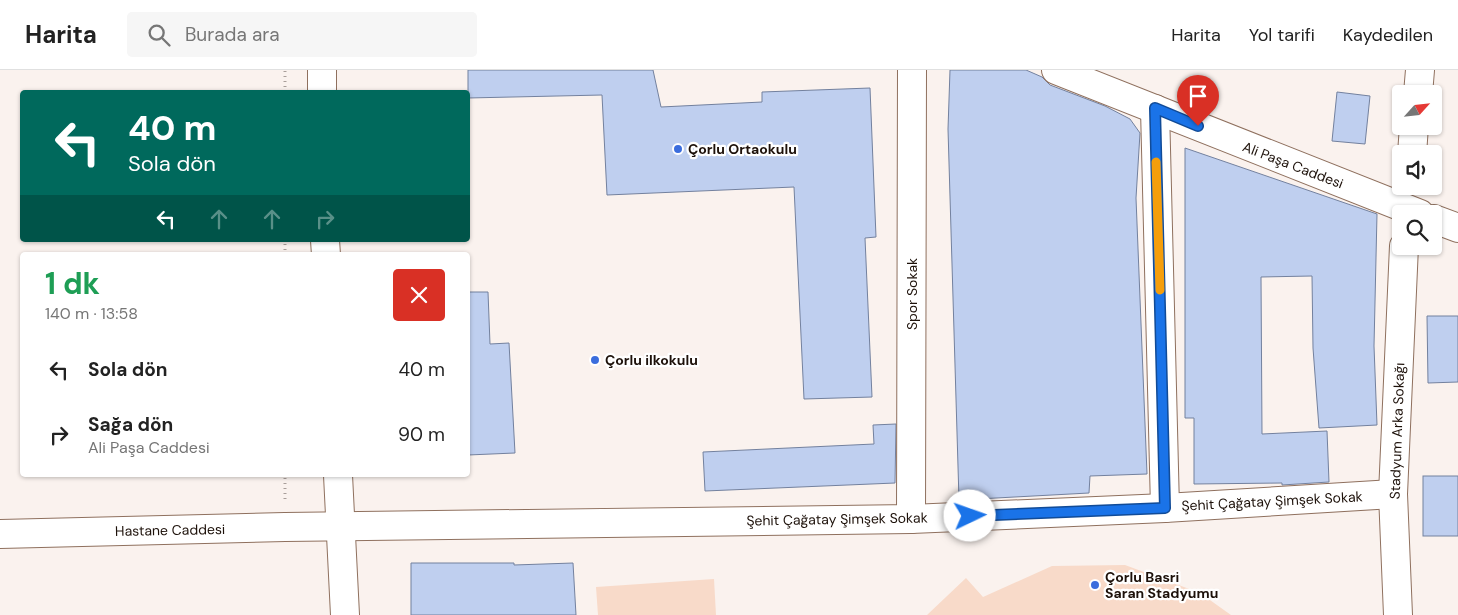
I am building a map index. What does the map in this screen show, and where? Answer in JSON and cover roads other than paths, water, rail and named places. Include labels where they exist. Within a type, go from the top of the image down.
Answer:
[{"type":"street","points":[[322,70],[322,90]]},
{"type":"street","name":"Spor Sokak","points":[[911,519],[912,70]]},
{"type":"street","name":"Ali Paşa Caddesi","points":[[1056,70],[1224,137],[1407,205]]},
{"type":"street","points":[[1419,85],[1420,70]]},
{"type":"street","points":[[1155,108],[1165,508]]},
{"type":"street","points":[[1442,222],[1458,228]]},
{"type":"street","name":"Stadyum Arka Sokağı","points":[[1398,615],[1393,494],[1404,255]]},
{"type":"street","points":[[338,477],[345,615]]},
{"type":"street","name":"Şehit Çağatay Şimşek Sokak","points":[[340,526],[911,519],[1165,508],[1393,494]]},
{"type":"street","name":"Hastane Caddesi","points":[[0,534],[340,526]]},
{"type":"place","name":"Çorlu Ortaokulu","points":[[678,149]]},
{"type":"place","name":"Çorlu ilkokulu","points":[[595,360]]},
{"type":"place","name":"Çorlu Basri Saran Stadyumu","points":[[1095,585]]}]
